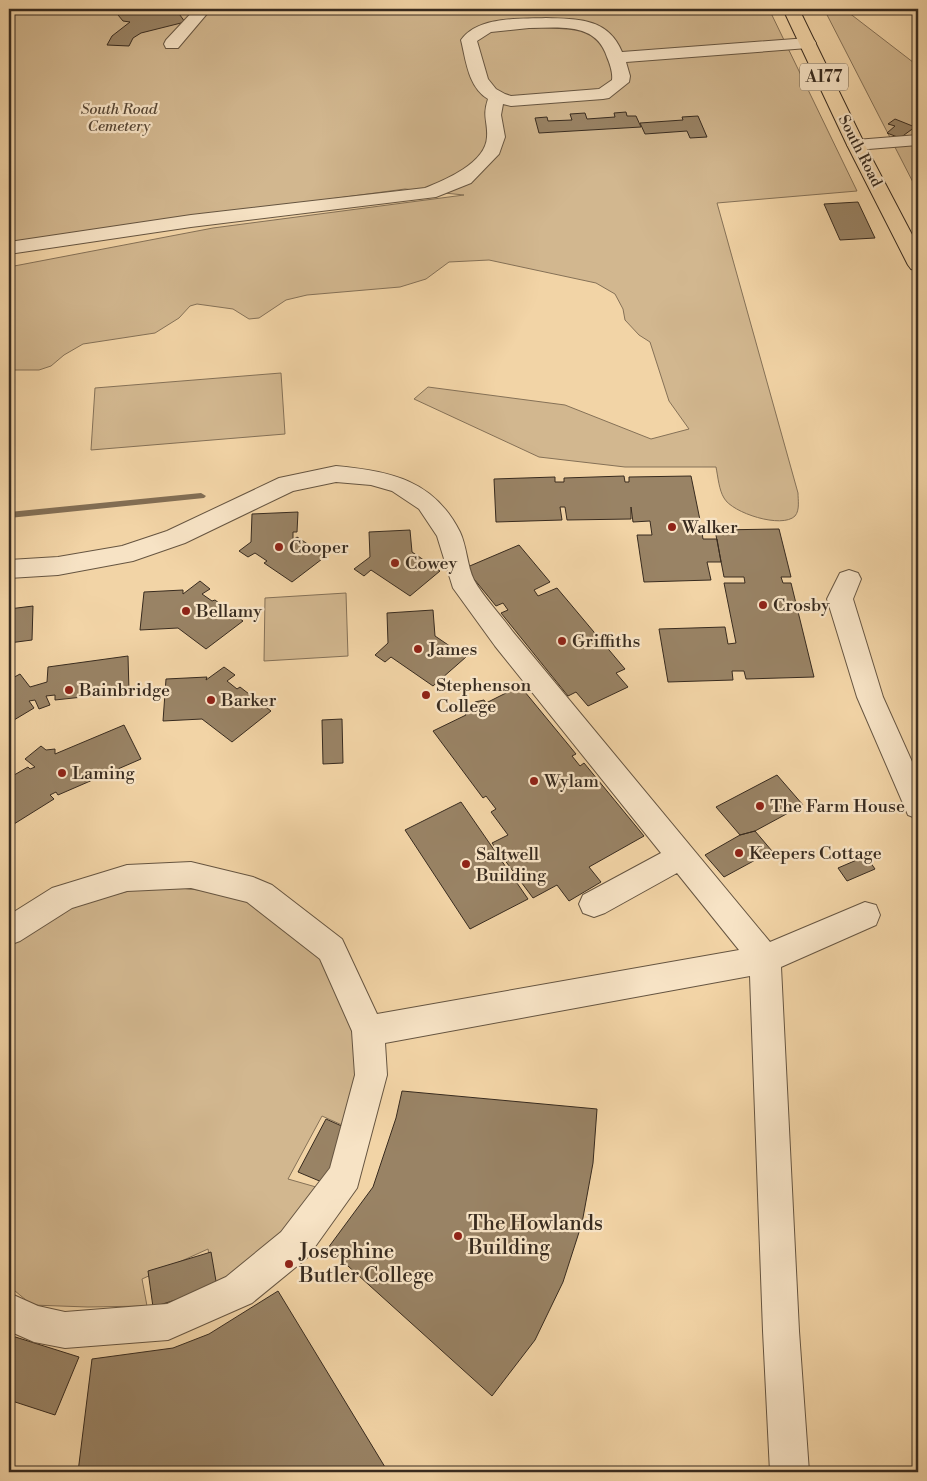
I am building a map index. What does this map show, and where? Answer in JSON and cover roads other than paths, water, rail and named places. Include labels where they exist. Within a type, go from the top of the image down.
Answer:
[{"type":"main road","name":"South Road","points":[[791,9],[856,146],[918,264]]},
{"type":"street","points":[[172,44],[203,9]]},
{"type":"street","points":[[591,9],[599,32]]},
{"type":"street","points":[[562,22],[599,32],[610,42],[616,58],[621,76],[620,82],[603,94],[511,101],[496,99],[480,83],[470,40],[475,33],[488,28],[562,22]]},
{"type":"street","points":[[616,58],[808,43]]},
{"type":"street","points":[[9,248],[191,221],[429,193],[464,179],[493,150],[496,137],[492,115],[496,99]]},
{"type":"street","points":[[856,146],[918,140]]},
{"type":"street","points":[[9,569],[58,566],[124,555],[176,536],[287,484],[336,474],[371,477],[400,485],[427,503],[449,534],[462,582],[529,671],[765,959],[781,1332],[790,1472]]},
{"type":"street","points":[[849,580],[840,599],[870,698],[918,807]]},
{"type":"street","points":[[594,904],[680,857]]},
{"type":"street","points":[[9,932],[63,897],[127,878],[192,875],[253,890],[262,894],[331,948],[368,1031],[371,1075],[345,1176],[294,1246],[239,1290],[168,1322],[65,1330],[34,1324],[9,1311]]},
{"type":"street","points":[[368,1031],[765,959],[865,915]]},
{"type":"waterway","points":[[9,515],[201,496]]},
{"type":"place","name":"Walker","points":[[672,527]]},
{"type":"place","name":"Cooper","points":[[279,547]]},
{"type":"place","name":"Cowey","points":[[395,563]]},
{"type":"place","name":"Crosby","points":[[763,605]]},
{"type":"place","name":"Bellamy","points":[[186,611]]},
{"type":"place","name":"Griffiths","points":[[562,641]]},
{"type":"place","name":"James","points":[[418,649]]},
{"type":"place","name":"Bainbridge","points":[[69,690]]},
{"type":"place","name":"Stephenson College","points":[[426,695]]},
{"type":"place","name":"Barker","points":[[211,700]]},
{"type":"place","name":"Laming","points":[[62,773]]},
{"type":"place","name":"Wylam","points":[[534,781]]},
{"type":"place","name":"The Farm House","points":[[760,806]]},
{"type":"place","name":"Keepers Cottage","points":[[739,853]]},
{"type":"place","name":"Saltwell Building","points":[[466,864]]},
{"type":"place","name":"The Howlands Building","points":[[458,1236]]},
{"type":"place","name":"Josephine Butler College","points":[[289,1264]]},
{"type":"park label","name":"South Road Cemetery","points":[[119,118]]}]
